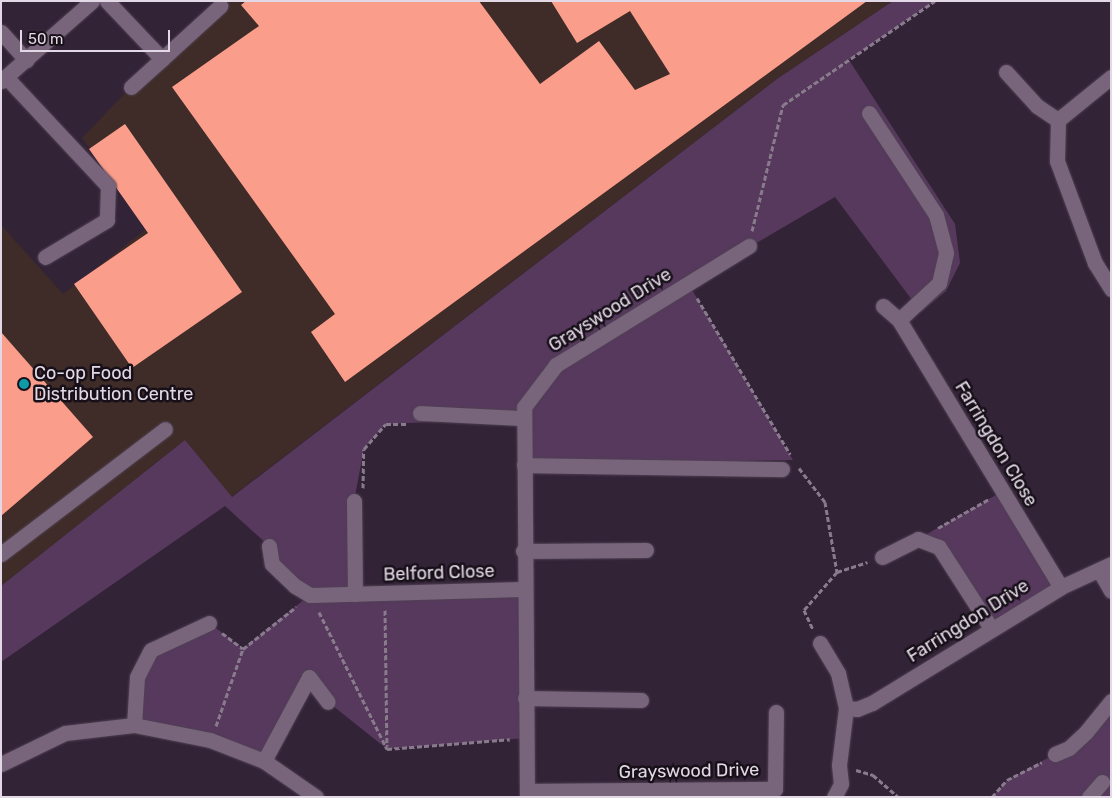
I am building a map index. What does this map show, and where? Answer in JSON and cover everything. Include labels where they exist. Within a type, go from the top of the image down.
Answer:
[{"type":"street","points":[[45,256],[107,220],[108,186],[4,79],[92,1]]},
{"type":"street","points":[[107,1],[162,59]]},
{"type":"street","points":[[132,87],[220,6]]},
{"type":"street","points":[[1,32],[26,60]]},
{"type":"street","points":[[1006,72],[1037,106],[1058,120]]},
{"type":"street","points":[[1111,77],[1058,120],[1057,161],[1095,263],[1111,289]]},
{"type":"street","points":[[869,113],[936,215],[946,253],[939,283],[899,320]]},
{"type":"street","name":"Grayswood Drive","points":[[749,246],[556,365],[524,407],[523,551],[527,794],[671,793],[775,789],[776,712]]},
{"type":"street","name":"Farringdon Close","points":[[883,306],[899,320],[1061,587]]},
{"type":"street","points":[[899,320],[921,312]]},
{"type":"street","points":[[420,413],[523,418]]},
{"type":"street","points":[[1,554],[165,429]]},
{"type":"street","points":[[524,465],[782,469]]},
{"type":"street","points":[[354,501],[355,594]]},
{"type":"street","points":[[882,556],[918,539],[939,547],[990,628]]},
{"type":"street","points":[[269,546],[272,564],[295,586],[310,595]]},
{"type":"street","points":[[523,551],[646,550]]},
{"type":"street","points":[[1105,567],[1111,591]]},
{"type":"street","name":"Farringdon Drive","points":[[846,708],[857,709],[872,703],[990,628],[1061,587],[1105,567]]},
{"type":"street","name":"Belford Close","points":[[310,595],[384,595],[524,589]]},
{"type":"street","points":[[134,725],[137,678],[151,650],[208,623]]},
{"type":"street","points":[[820,643],[838,673],[846,708],[839,765],[841,784],[834,797]]},
{"type":"street","points":[[264,761],[309,678],[328,702]]},
{"type":"street","points":[[525,698],[642,700]]},
{"type":"street","points":[[1055,754],[1069,748],[1086,732],[1111,701]]},
{"type":"street","points":[[1,764],[65,733],[134,725],[210,740],[264,761],[316,797]]},
{"type":"street","points":[[1089,797],[1102,782]]},
{"type":"path","points":[[749,246],[783,105],[935,1]]},
{"type":"path","points":[[354,501],[363,500],[364,450],[386,424],[419,424],[420,413]]},
{"type":"path","points":[[918,539],[1003,491]]},
{"type":"path","points":[[837,572],[882,556]]},
{"type":"path","points":[[210,740],[243,648],[310,595],[387,749]]},
{"type":"path","points":[[384,595],[387,749]]},
{"type":"path","points":[[208,623],[243,648]]},
{"type":"path","points":[[387,749],[526,738]]},
{"type":"path","points":[[992,797],[1007,780],[1055,754]]},
{"type":"path","points":[[839,765],[873,775],[898,797]]},
{"type":"shaded area","points":[[226,1],[893,1],[777,79],[231,497],[185,440],[1,586],[1,225],[63,294],[149,227],[82,138],[131,87]]},
{"type":"shaded area","points":[[893,1],[935,1],[849,60],[955,224],[960,263],[946,291],[921,312],[835,197],[688,283],[793,460],[524,465],[523,418],[386,424],[364,449],[354,501],[355,594],[524,589],[526,738],[387,749],[328,702],[309,678],[264,761],[134,725],[137,677],[151,650],[209,623],[243,648],[310,595],[295,586],[269,546],[225,506],[1,662],[1,586],[185,440],[232,497],[777,79]]},
{"type":"shaded area","points":[[1003,491],[1061,587],[991,628],[939,547],[918,539]]},
{"type":"shaded area","points":[[1111,701],[1111,797],[1101,797],[1094,791],[1089,797],[992,797],[1007,780],[1055,754]]},
{"type":"building","points":[[246,1],[479,1],[540,84],[599,41],[635,90],[670,74],[630,11],[577,43],[551,1],[867,1],[345,382],[311,332],[335,314],[172,87],[259,26],[241,5]]},
{"type":"building","points":[[125,124],[242,292],[132,368],[74,284],[148,233],[89,149]]},
{"type":"building","name":"Co-op Food Distribution Centre","points":[[1,332],[93,437],[1,516]]},
{"type":"place","name":"Co-op Food Distribution Centre","points":[[24,384]]}]
